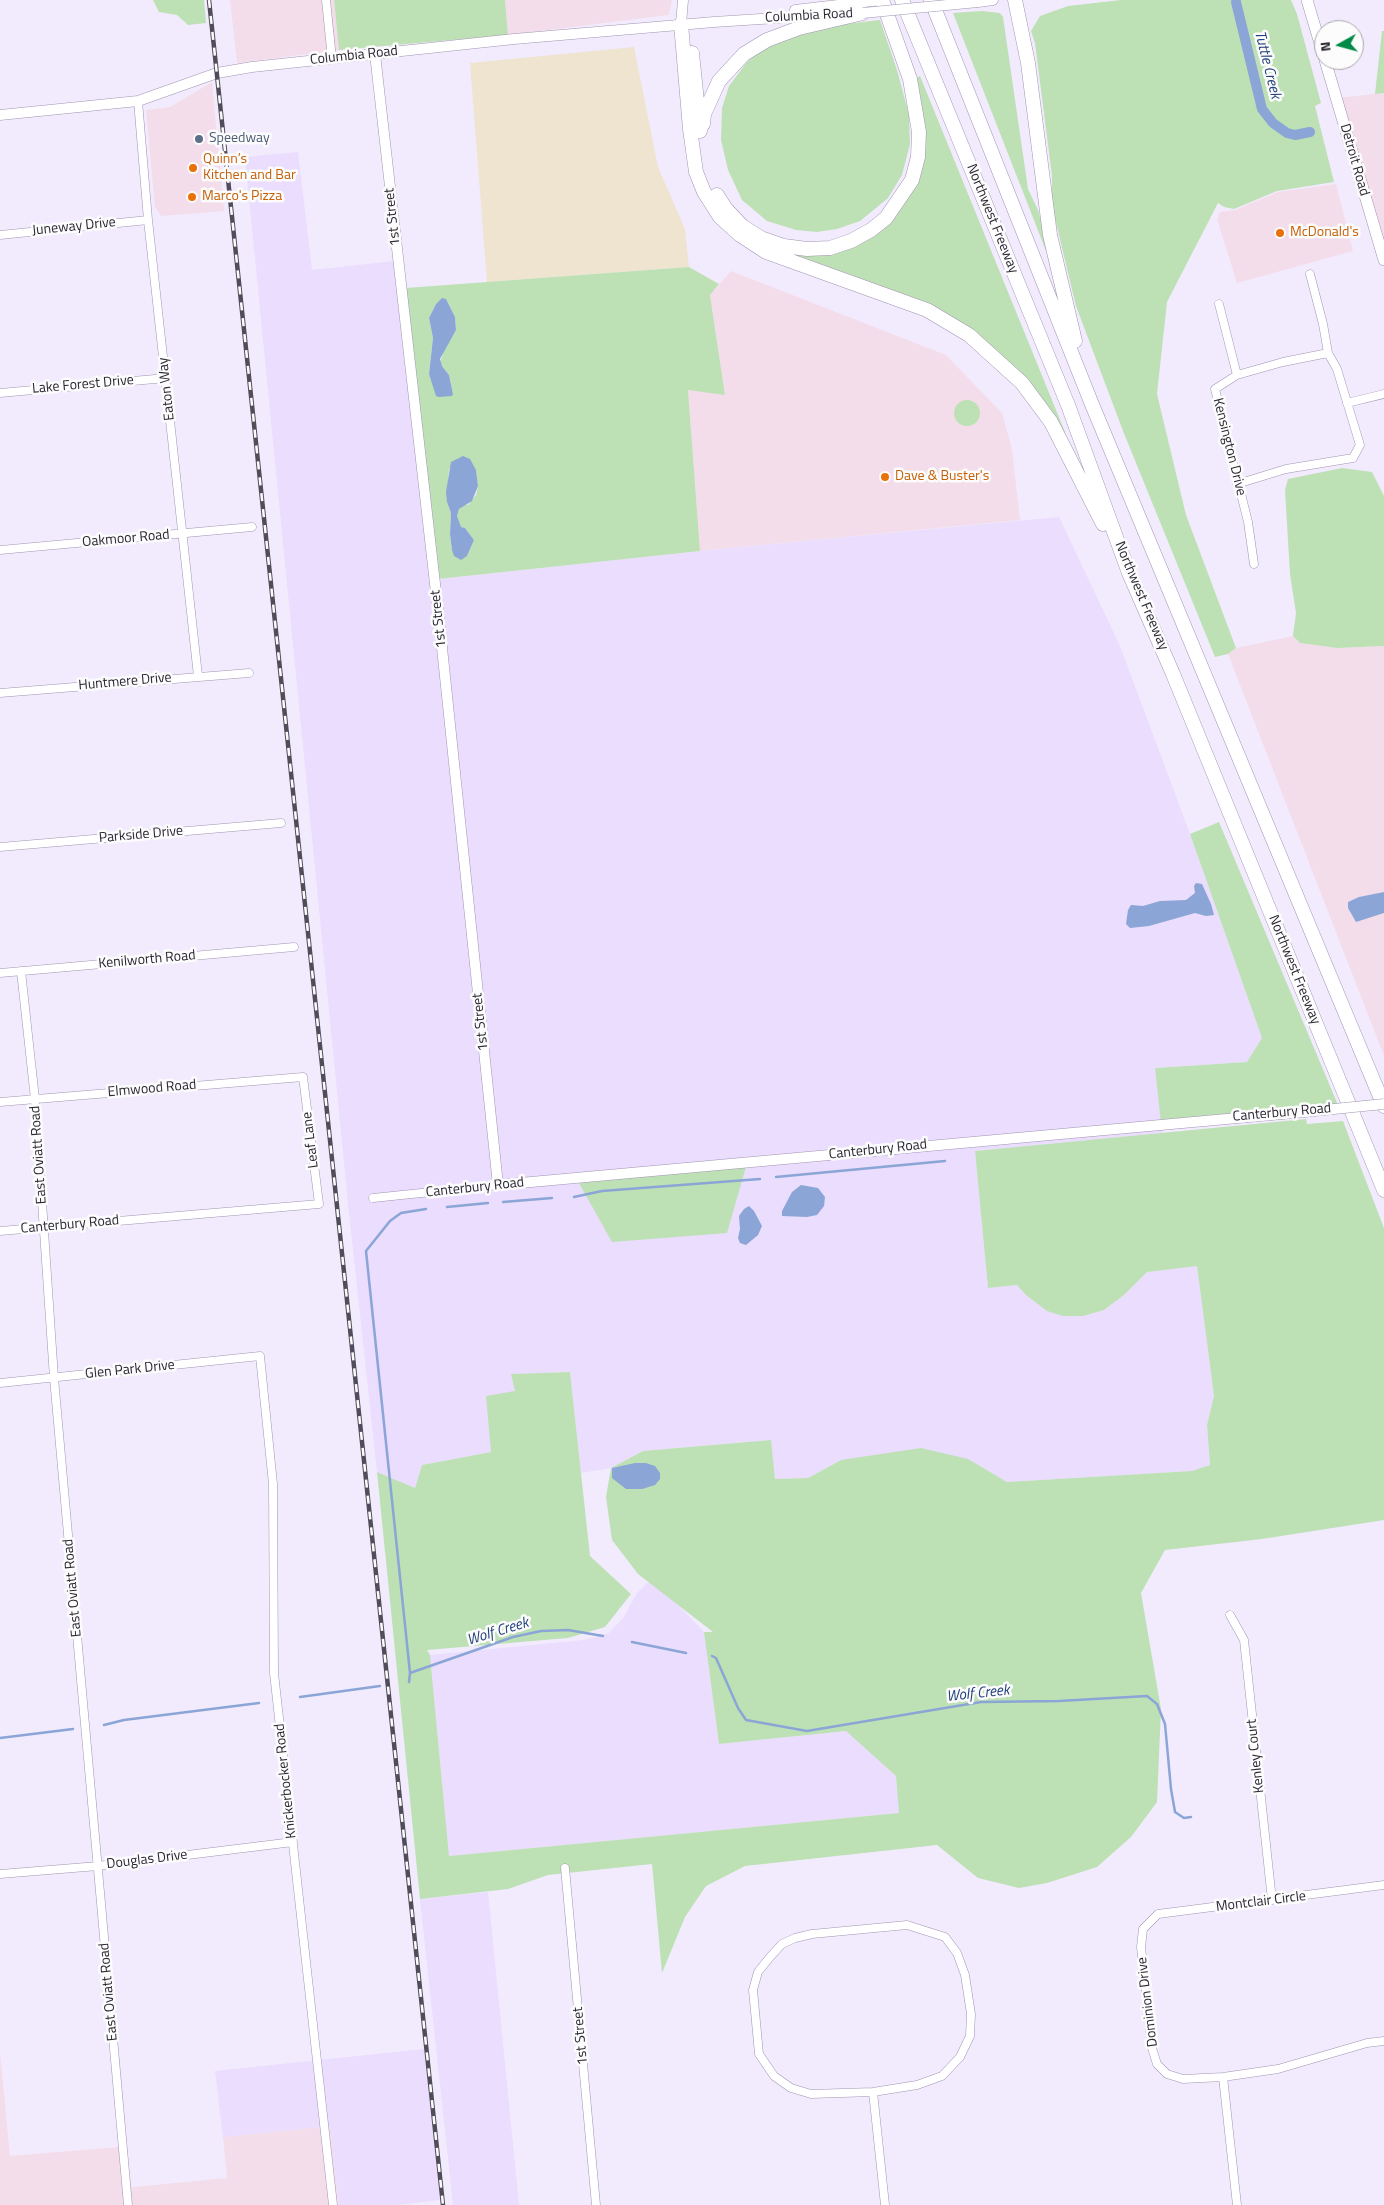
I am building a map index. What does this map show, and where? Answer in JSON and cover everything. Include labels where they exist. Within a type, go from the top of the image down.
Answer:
[{"type":"highway","points":[[681,24],[692,54],[700,139],[705,169],[712,188],[726,209],[742,226],[761,238],[784,246],[815,249],[830,248],[851,241],[871,230],[886,218],[912,180],[918,157],[919,132],[910,79],[881,0]]},
{"type":"highway","name":"Northwest Freeway","points":[[902,0],[1068,405],[1129,574],[1173,674],[1384,1190]]},
{"type":"highway","name":"Northwest Freeway","points":[[931,0],[1091,402],[1384,1105]]},
{"type":"highway","points":[[1015,0],[1028,63],[1050,235],[1091,402]]},
{"type":"highway","points":[[700,139],[704,114],[718,81],[744,54],[767,40],[862,8]]},
{"type":"highway","points":[[681,24],[690,129],[696,172],[704,192],[720,217],[740,235],[766,252],[927,310],[969,335],[1022,383],[1051,422],[1129,574]]},
{"type":"main road","name":"Detroit Road","points":[[1307,0],[1314,24]]},
{"type":"main road","name":"Detroit Road","points":[[1327,70],[1384,260]]},
{"type":"street","points":[[326,0],[332,59]]},
{"type":"street","points":[[681,24],[683,0]]},
{"type":"street","name":"Columbia Road","points":[[862,8],[881,0]]},
{"type":"street","name":"Columbia Road","points":[[0,115],[138,101],[222,72],[252,67],[681,24],[862,8],[993,0]]},
{"type":"street","name":"1st Street","points":[[376,54],[438,610],[498,1185]]},
{"type":"street","name":"Eaton Way","points":[[138,101],[148,220],[198,676]]},
{"type":"street","name":"Juneway Drive","points":[[0,235],[148,220]]},
{"type":"street","points":[[1237,484],[1286,469],[1353,458],[1360,445],[1337,369],[1328,353],[1323,324],[1310,274]]},
{"type":"street","points":[[1219,304],[1237,375]]},
{"type":"street","name":"Kensington Drive","points":[[1254,564],[1248,522],[1237,484],[1215,389],[1237,375],[1283,362],[1328,353]]},
{"type":"street","name":"Lake Forest Drive","points":[[0,393],[166,378]]},
{"type":"street","points":[[1347,403],[1382,394]]},
{"type":"street","name":"Oakmoor Road","points":[[0,550],[252,527]]},
{"type":"street","name":"Huntmere Drive","points":[[0,693],[249,673]]},
{"type":"street","name":"Parkside Drive","points":[[0,847],[281,822]]},
{"type":"street","name":"Kenilworth Road","points":[[0,973],[294,947]]},
{"type":"street","name":"East Oviatt Road","points":[[22,971],[35,1099],[54,1378],[128,2205]]},
{"type":"street","name":"Elmwood Road","points":[[0,1102],[303,1076]]},
{"type":"street","name":"Leaf Lane","points":[[303,1076],[319,1204]]},
{"type":"street","name":"Canterbury Road","points":[[373,1198],[1384,1105]]},
{"type":"street","name":"Canterbury Road","points":[[0,1231],[319,1204]]},
{"type":"street","name":"Glen Park Drive","points":[[0,1383],[260,1356]]},
{"type":"street","name":"Knickerbocker Road","points":[[260,1356],[273,1484],[274,1673],[333,2205]]},
{"type":"street","name":"Kenley Court","points":[[1230,1615],[1244,1640],[1272,1900]]},
{"type":"street","name":"Douglas Drive","points":[[0,1874],[98,1866],[293,1842]]},
{"type":"street","name":"1st Street","points":[[565,1868],[596,2205]]},
{"type":"street","name":"Montclair Circle","points":[[1143,1929],[1158,1914],[1384,1885]]},
{"type":"street","points":[[907,1925],[945,1937],[957,1953],[965,1975],[971,2014],[970,2036],[960,2057],[942,2076],[917,2085],[873,2092],[811,2094],[791,2088],[774,2076],[759,2054],[753,1990],[758,1972],[782,1944],[795,1938],[812,1934],[907,1925]]},
{"type":"street","name":"Dominion Drive","points":[[1143,1929],[1141,1947],[1152,2048],[1157,2064],[1168,2074],[1183,2079],[1223,2077],[1278,2069],[1367,2043],[1384,2041]]},
{"type":"street","points":[[1223,2077],[1237,2205]]},
{"type":"street","points":[[873,2092],[885,2205]]},
{"type":"shaded area","points":[[230,0],[334,0],[339,50],[237,63]]},
{"type":"shaded area","points":[[505,0],[672,0],[669,15],[508,35]]},
{"type":"shaded area","points":[[634,47],[658,167],[685,229],[689,267],[487,282],[470,63]]},
{"type":"shaded area","points":[[212,82],[224,211],[161,216],[155,207],[146,110],[170,107]]},
{"type":"shaded area","points":[[1384,93],[1384,260],[1336,98]]},
{"type":"shaded area","points":[[298,152],[312,270],[403,260],[439,579],[700,551],[1059,517],[1120,646],[1190,834],[1262,1038],[1248,1062],[1155,1068],[1163,1133],[975,1151],[988,1288],[1017,1285],[1026,1295],[1083,1316],[1104,1310],[1124,1295],[1147,1272],[1197,1265],[1214,1396],[1207,1425],[1210,1465],[1192,1471],[1007,1482],[967,1459],[841,1460],[808,1478],[775,1479],[770,1440],[643,1451],[611,1468],[581,1473],[570,1372],[512,1374],[515,1391],[491,1452],[422,1465],[415,1488],[377,1472],[348,1203],[245,157]]},
{"type":"shaded area","points":[[1336,184],[1353,251],[1237,283],[1217,219],[1220,212],[1235,210],[1278,192]]},
{"type":"shaded area","points":[[731,271],[946,355],[1002,413],[1012,449],[1020,520],[700,551],[688,390],[725,394],[710,295]]},
{"type":"shaded area","points":[[1293,636],[1300,643],[1337,648],[1384,646],[1384,1056],[1228,654],[1236,648]]},
{"type":"shaded area","points":[[652,1578],[704,1632],[719,1744],[846,1731],[896,1776],[899,1813],[449,1856],[430,1655],[584,1640],[609,1633],[624,1617],[637,1593]]},
{"type":"shaded area","points":[[488,1892],[519,2205],[453,2205],[420,1899]]},
{"type":"shaded area","points":[[424,2049],[440,2200],[397,2205],[339,2205],[330,2126],[223,2137],[215,2071]]},
{"type":"shaded area","points":[[0,2052],[10,2156],[119,2147],[123,2188],[227,2178],[223,2137],[330,2126],[339,2205],[0,2205]]},
{"type":"green space","points":[[153,0],[204,0],[206,23],[188,25],[177,15],[159,12]]},
{"type":"green space","points":[[334,0],[505,0],[508,35],[339,50]]},
{"type":"green space","points":[[1121,0],[1291,0],[1297,14],[1321,103],[1315,106],[1334,182],[1277,191],[1234,209],[1224,207],[1218,203],[1167,302],[1157,394],[1186,515],[1236,648],[1228,654],[1215,657],[1123,431],[1076,306],[1052,206],[1052,176],[1035,43],[1031,31],[1040,16],[1068,6]]},
{"type":"green space","points":[[982,11],[1000,13],[1003,17],[1028,189],[1038,210],[1049,248],[1046,251],[953,13]]},
{"type":"green space","points":[[880,20],[897,70],[909,115],[910,144],[902,175],[888,198],[876,208],[860,221],[837,229],[817,232],[796,230],[767,221],[742,200],[728,170],[721,140],[722,108],[729,86],[747,62],[771,43],[837,25]]},
{"type":"green space","points":[[1382,31],[1384,31],[1384,93],[1375,94]]},
{"type":"green space","points":[[920,76],[1065,432],[1060,433],[976,336],[786,255],[787,251],[796,253],[892,220],[907,200],[923,152],[916,78]]},
{"type":"green space","points":[[689,267],[719,284],[710,295],[725,395],[688,390],[700,551],[438,579],[406,288]],"holes":[[[446,299],[455,317],[456,330],[444,350],[440,363],[449,375],[453,394],[439,396],[429,374],[433,338],[429,318],[436,304]],[[449,469],[476,470],[478,486],[476,495],[468,505],[465,504],[459,509],[457,516],[460,527],[465,528],[474,540],[467,556],[452,550],[450,534],[451,513],[447,502]]]},
{"type":"green space","points":[[967,400],[976,404],[980,413],[976,422],[967,426],[958,422],[954,413],[958,404]]},
{"type":"green space","points":[[1342,468],[1372,472],[1384,496],[1384,646],[1337,648],[1300,643],[1293,636],[1296,613],[1290,574],[1285,490],[1288,479]]},
{"type":"green space","points":[[1219,822],[1338,1105],[1161,1123],[1155,1068],[1247,1062],[1262,1038],[1190,834]]},
{"type":"green space","points":[[1306,1119],[1307,1124],[1343,1121],[1384,1228],[1384,1520],[1262,1539],[1165,1550],[1141,1593],[1161,1709],[1157,1802],[1131,1837],[1097,1867],[1047,1883],[1019,1888],[978,1878],[937,1845],[745,1866],[706,1886],[685,1917],[662,1973],[652,1864],[548,1875],[508,1889],[420,1899],[377,1472],[415,1488],[422,1465],[491,1452],[486,1396],[515,1391],[511,1374],[570,1372],[590,1556],[631,1594],[605,1627],[568,1638],[427,1650],[430,1655],[449,1856],[899,1813],[896,1776],[846,1731],[719,1744],[704,1632],[713,1632],[638,1574],[612,1540],[606,1497],[611,1468],[643,1451],[771,1440],[775,1479],[808,1478],[841,1460],[921,1448],[968,1459],[1007,1482],[1192,1471],[1210,1465],[1207,1425],[1214,1396],[1197,1266],[1147,1272],[1124,1295],[1104,1310],[1083,1316],[1063,1316],[1047,1311],[1026,1295],[1017,1285],[988,1288],[975,1151]]},
{"type":"green space","points":[[746,1167],[727,1233],[612,1242],[579,1183]]},
{"type":"water","points":[[442,298],[446,299],[455,317],[456,330],[440,359],[442,366],[449,375],[453,394],[452,396],[439,397],[436,396],[429,374],[433,338],[429,318],[436,304]]},
{"type":"water","points":[[463,456],[470,459],[476,470],[478,486],[472,501],[459,509],[457,516],[461,527],[465,528],[474,540],[467,556],[461,560],[454,556],[452,550],[450,534],[451,513],[446,492],[451,462]]},
{"type":"water","points":[[1196,883],[1202,884],[1214,915],[1206,916],[1195,913],[1149,926],[1130,928],[1126,924],[1128,910],[1131,905],[1143,906],[1160,901],[1186,900],[1195,893],[1194,886]]},
{"type":"water","points":[[1384,892],[1384,913],[1356,922],[1348,908],[1348,902],[1359,897]]},
{"type":"water","points":[[801,1185],[818,1188],[825,1197],[824,1206],[817,1215],[807,1217],[782,1216],[782,1211],[792,1192]]},
{"type":"water","points":[[749,1206],[762,1226],[758,1235],[746,1245],[740,1243],[738,1238],[740,1229],[739,1216]]},
{"type":"water","points":[[635,1463],[646,1463],[655,1466],[660,1473],[660,1479],[655,1485],[642,1489],[626,1489],[612,1478],[612,1468]]},
{"type":"waterway","name":"Tuttle Creek","points":[[1236,2],[1262,109],[1273,123],[1287,133],[1295,135],[1310,132]]},
{"type":"waterway","points":[[776,1177],[945,1161]]},
{"type":"waterway","points":[[574,1197],[602,1191],[760,1179]]},
{"type":"waterway","points":[[503,1202],[552,1198]]},
{"type":"waterway","points":[[447,1207],[488,1203]]},
{"type":"waterway","points":[[410,1673],[366,1251],[390,1221],[401,1213],[426,1209]]},
{"type":"waterway","name":"Wolf Creek","points":[[409,1682],[410,1673],[513,1637],[541,1631],[568,1630],[603,1636]]},
{"type":"waterway","name":"Wolf Creek","points":[[632,1642],[686,1653]]},
{"type":"waterway","name":"Wolf Creek","points":[[712,1656],[716,1658],[738,1708],[746,1720],[807,1731],[981,1702],[1059,1701],[1147,1696],[1157,1704],[1165,1724],[1175,1812],[1184,1818],[1191,1817]]},
{"type":"waterway","name":"Wolf Creek","points":[[300,1697],[380,1686]]},
{"type":"waterway","name":"Wolf Creek","points":[[104,1725],[124,1720],[259,1703]]},
{"type":"waterway","name":"Wolf Creek","points":[[0,1738],[73,1729]]},
{"type":"railway","points":[[209,0],[443,2205]]},
{"type":"place","name":"Speedway","points":[[199,139]]},
{"type":"place","name":"Quinn’s Kitchen and Bar","points":[[193,168]]},
{"type":"place","name":"Marco's Pizza","points":[[192,197]]},
{"type":"place","name":"McDonald's","points":[[1280,233]]},
{"type":"place","name":"Dave & Buster's","points":[[885,477]]}]
